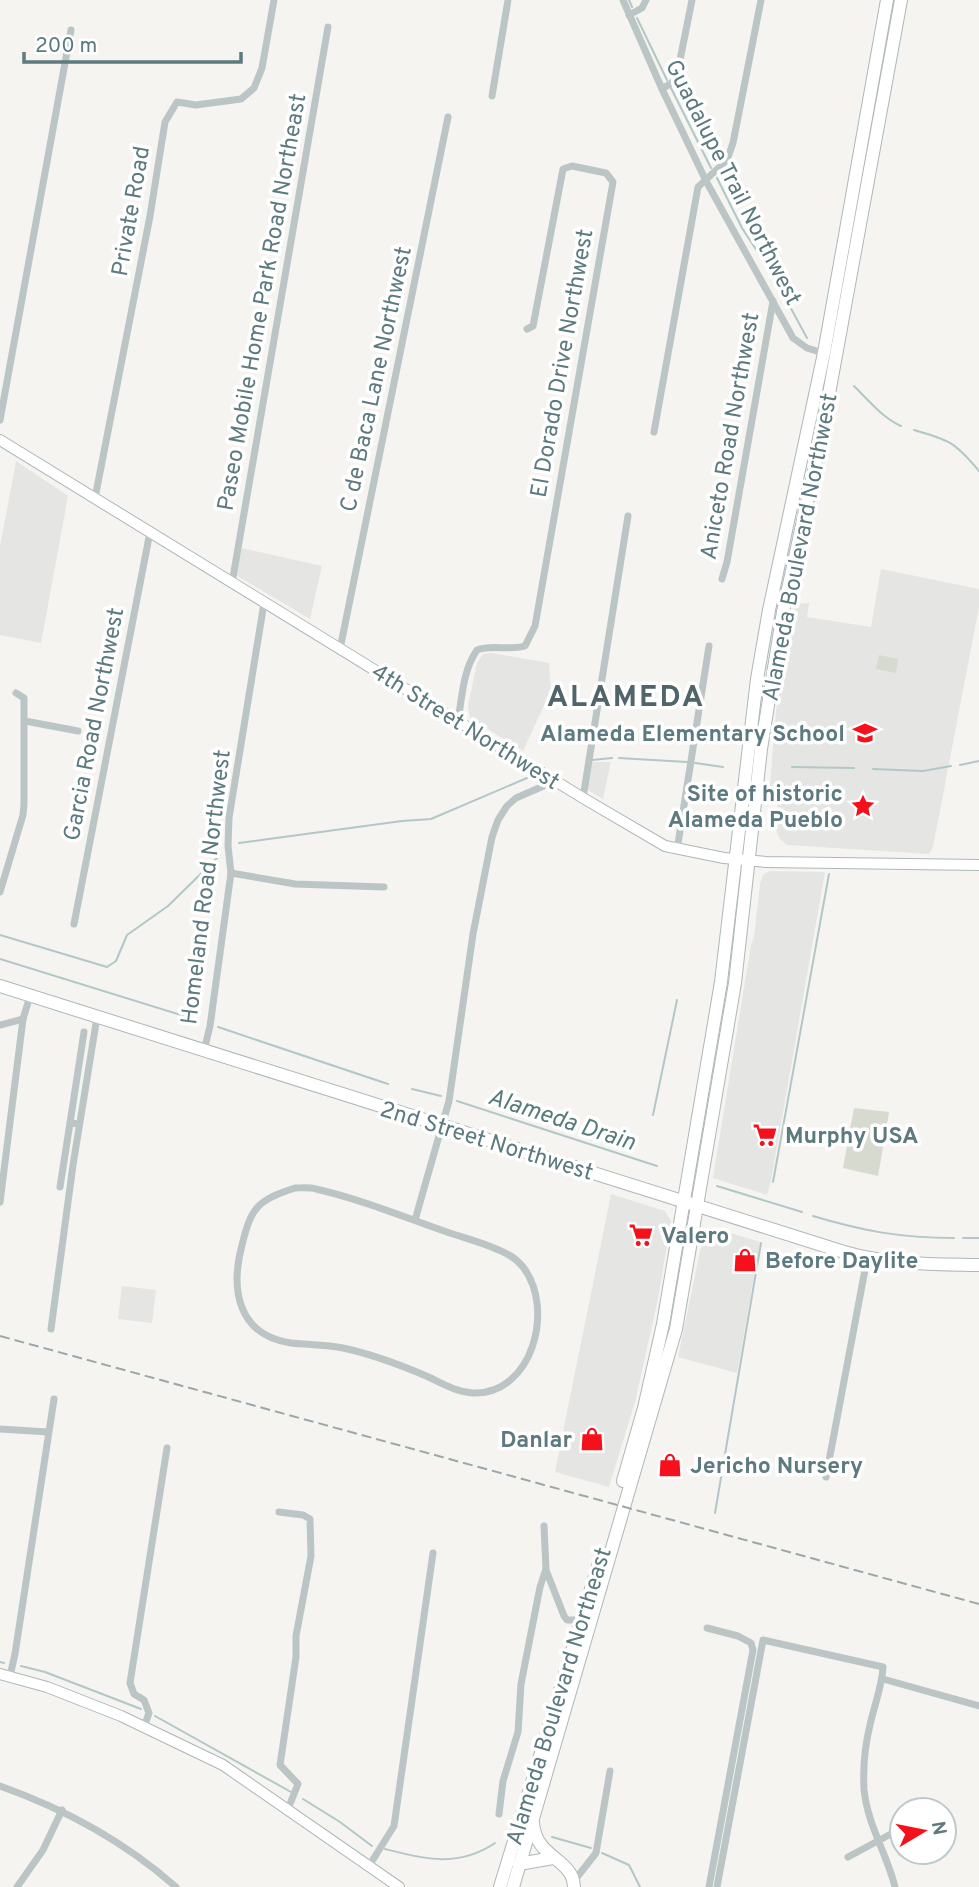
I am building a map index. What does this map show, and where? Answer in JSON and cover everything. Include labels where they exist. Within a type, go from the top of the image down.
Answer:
[{"type":"main road","name":"Alameda Boulevard Northwest","points":[[620,1505],[663,1324],[783,612],[820,443],[830,355],[887,0]]},
{"type":"main road","name":"Alameda Boulevard Northwest","points":[[830,355],[901,0]]},
{"type":"main road","name":"4th Street Northwest","points":[[0,440],[653,840],[677,849],[743,860],[979,865]]},
{"type":"main road","name":"Alameda Boulevard Northwest","points":[[620,1505],[676,1329],[735,983],[743,860]]},
{"type":"main road","name":"2nd Street Northwest","points":[[0,986],[867,1259],[907,1264],[979,1265]]},
{"type":"main road","name":"Alameda Boulevard Northeast","points":[[500,1887],[581,1620],[620,1505]]},
{"type":"main road","name":"Alameda Boulevard Northeast","points":[[513,1887],[620,1505]]},
{"type":"main road","points":[[5,1675],[86,1702],[223,1765],[399,1887]]},
{"type":"main road","points":[[533,1822],[538,1844],[568,1870],[574,1884]]},
{"type":"main road","points":[[519,1864],[553,1858]]},
{"type":"street","name":"Private Road","points":[[95,498],[150,216],[165,122],[177,102],[196,106],[241,99],[254,88],[262,68],[274,0]]},
{"type":"street","points":[[492,96],[508,0]]},
{"type":"street","name":"Guadalupe Trail Northwest","points":[[622,0],[706,181],[793,338],[807,348],[830,355]]},
{"type":"street","points":[[629,15],[642,8],[646,0]]},
{"type":"street","points":[[662,89],[676,80],[692,0]]},
{"type":"street","points":[[654,432],[698,187],[727,160],[733,144],[761,0]]},
{"type":"street","name":"Paseo Mobile Home Park Road Northeast","points":[[232,583],[328,27]]},
{"type":"street","points":[[0,420],[71,30]]},
{"type":"street","name":"C de Baca Lane Northwest","points":[[340,649],[448,117]]},
{"type":"street","name":"El Dorado Drive Northwest","points":[[458,721],[465,680],[477,650],[492,646],[514,649],[525,646],[535,626],[613,182],[606,173],[572,166],[563,170],[533,326],[527,329]]},
{"type":"street","name":"Aniceto Road Northwest","points":[[722,579],[773,299]]},
{"type":"street","points":[[583,798],[628,516]]},
{"type":"street","name":"Garcia Road Northwest","points":[[74,924],[150,532]]},
{"type":"street","name":"Homeland Road Northwest","points":[[204,1051],[210,1026],[231,873],[229,818],[264,603]]},
{"type":"street","points":[[677,849],[709,646]]},
{"type":"street","points":[[0,892],[23,815],[24,698],[16,693]]},
{"type":"street","points":[[25,721],[78,731]]},
{"type":"street","points":[[415,1220],[449,1101],[473,934],[492,837],[498,820],[516,798],[555,781]]},
{"type":"street","points":[[231,873],[295,884],[384,887]]},
{"type":"street","points":[[0,1202],[23,1019],[30,996]]},
{"type":"street","points":[[51,1329],[79,1124],[97,1017]]},
{"type":"street","points":[[0,1026],[23,1019]]},
{"type":"street","points":[[60,1187],[84,1032]]},
{"type":"street","points":[[70,1123],[79,1124]]},
{"type":"street","points":[[295,1188],[313,1188],[415,1220],[508,1254],[522,1265],[531,1279],[537,1297],[538,1318],[532,1349],[523,1366],[500,1388],[474,1393],[453,1390],[402,1365],[377,1357],[343,1348],[290,1343],[271,1338],[247,1321],[240,1305],[237,1287],[239,1255],[248,1220],[258,1205],[274,1195],[295,1188]]},
{"type":"street","points":[[826,1477],[867,1259]]},
{"type":"street","points":[[5,1675],[16,1654],[54,1399]]},
{"type":"street","points":[[0,1429],[48,1432]]},
{"type":"street","points":[[145,1727],[149,1713],[144,1700],[134,1694],[130,1683],[167,1448]]},
{"type":"street","points":[[279,1513],[303,1515],[310,1519],[310,1556],[296,1636],[296,1657],[280,1765],[298,1784],[288,1809]]},
{"type":"street","points":[[544,1526],[546,1569],[564,1616],[567,1620],[581,1620]]},
{"type":"street","points":[[369,1866],[394,1826],[433,1553]]},
{"type":"street","points":[[499,1814],[503,1781],[518,1732],[521,1684],[546,1569]]},
{"type":"street","points":[[707,1628],[738,1636],[751,1643],[753,1650],[709,1887]]},
{"type":"street","points":[[717,1887],[763,1640],[883,1667],[883,1679],[869,1727],[864,1791],[868,1812],[895,1887]]},
{"type":"street","points":[[883,1679],[979,1706]]},
{"type":"street","points":[[574,1884],[596,1853],[610,1771]]},
{"type":"street","points":[[0,1786],[62,1810],[123,1846],[176,1887]]},
{"type":"street","points":[[16,1887],[43,1850],[62,1810]]},
{"type":"street","points":[[848,1857],[888,1836]]},
{"type":"shaded area","points":[[16,461],[68,496],[41,643],[0,635],[0,547]]},
{"type":"shaded area","points":[[242,548],[322,566],[310,619],[234,574]]},
{"type":"shaded area","name":"Alameda Elementary School","points":[[881,569],[979,589],[979,607],[933,847],[929,854],[787,845],[780,839],[775,827],[779,793],[770,785],[776,711],[796,604],[809,603],[807,617],[871,627]]},
{"type":"shaded area","points":[[492,653],[549,663],[551,690],[523,751],[470,718],[468,706],[477,663],[483,654]]},
{"type":"shaded area","points":[[879,655],[898,659],[896,673],[876,669]]},
{"type":"shaded area","points":[[590,762],[611,762],[603,799],[586,789]]},
{"type":"shaded area","points":[[770,871],[825,872],[767,1195],[713,1178],[754,937],[760,884],[763,875]]},
{"type":"shaded area","points":[[854,1108],[889,1112],[878,1176],[843,1168]]},
{"type":"shaded area","points":[[611,1194],[665,1211],[671,1221],[658,1299],[635,1402],[609,1487],[555,1472]]},
{"type":"shaded area","points":[[718,1229],[760,1242],[737,1373],[678,1357],[703,1238],[708,1232]]},
{"type":"shaded area","points":[[122,1286],[156,1290],[152,1323],[118,1319]]},
{"type":"waterway","points":[[629,0],[632,7]]},
{"type":"waterway","points":[[637,18],[667,80]]},
{"type":"waterway","points":[[671,88],[711,168]]},
{"type":"waterway","points":[[717,178],[742,228],[774,277],[807,338]]},
{"type":"waterway","points":[[854,386],[882,414],[901,426]]},
{"type":"waterway","points":[[914,430],[951,443],[979,471]]},
{"type":"waterway","points":[[592,760],[612,758]]},
{"type":"waterway","points":[[619,758],[687,762]]},
{"type":"waterway","points":[[960,765],[979,761]]},
{"type":"waterway","points":[[695,763],[723,767]]},
{"type":"waterway","points":[[873,769],[923,771],[951,766]]},
{"type":"waterway","points":[[792,767],[854,768]]},
{"type":"waterway","points":[[239,843],[431,819],[527,778]]},
{"type":"waterway","points":[[0,935],[107,967],[116,961],[127,935],[168,906],[220,855]]},
{"type":"waterway","points":[[773,1182],[829,874]]},
{"type":"waterway","name":"Alameda Drain","points":[[0,959],[197,1020]]},
{"type":"waterway","points":[[653,1115],[677,1000]]},
{"type":"waterway","name":"Alameda Drain","points":[[218,1027],[388,1084]]},
{"type":"waterway","points":[[412,1089],[441,1096]]},
{"type":"waterway","name":"Alameda Drain","points":[[457,1101],[657,1166]]},
{"type":"waterway","name":"Alameda Drain","points":[[717,1186],[802,1212]]},
{"type":"waterway","name":"Alameda Drain","points":[[813,1216],[882,1233],[954,1238]]},
{"type":"waterway","name":"Alameda Drain","points":[[963,1238],[979,1238]]},
{"type":"waterway","points":[[715,1513],[761,1243]]},
{"type":"waterway","points":[[0,1662],[4,1663]]},
{"type":"waterway","points":[[21,1666],[45,1672],[141,1709]]},
{"type":"waterway","points":[[155,1716],[291,1792]]},
{"type":"waterway","points":[[303,1799],[372,1846]]},
{"type":"waterway","points":[[552,1837],[591,1848]]},
{"type":"waterway","points":[[385,1849],[414,1856],[454,1859],[481,1851],[495,1843]]},
{"type":"waterway","points":[[602,1853],[629,1865],[640,1887]]},
{"type":"railway","points":[[0,1336],[979,1604]]},
{"type":"place","name":"Alameda Elementary School","points":[[865,733]]},
{"type":"place","name":"Site of historic Alameda Pueblo","points":[[863,806]]},
{"type":"place","name":"Murphy USA","points":[[765,1135]]},
{"type":"place","name":"Valero","points":[[641,1235]]},
{"type":"place","name":"Before Daylite","points":[[745,1260]]},
{"type":"place","name":"Danlar","points":[[592,1439]]},
{"type":"place","name":"Jericho Nursery","points":[[670,1465]]},
{"type":"district","name":"ALAMEDA","points":[[626,696]]}]
